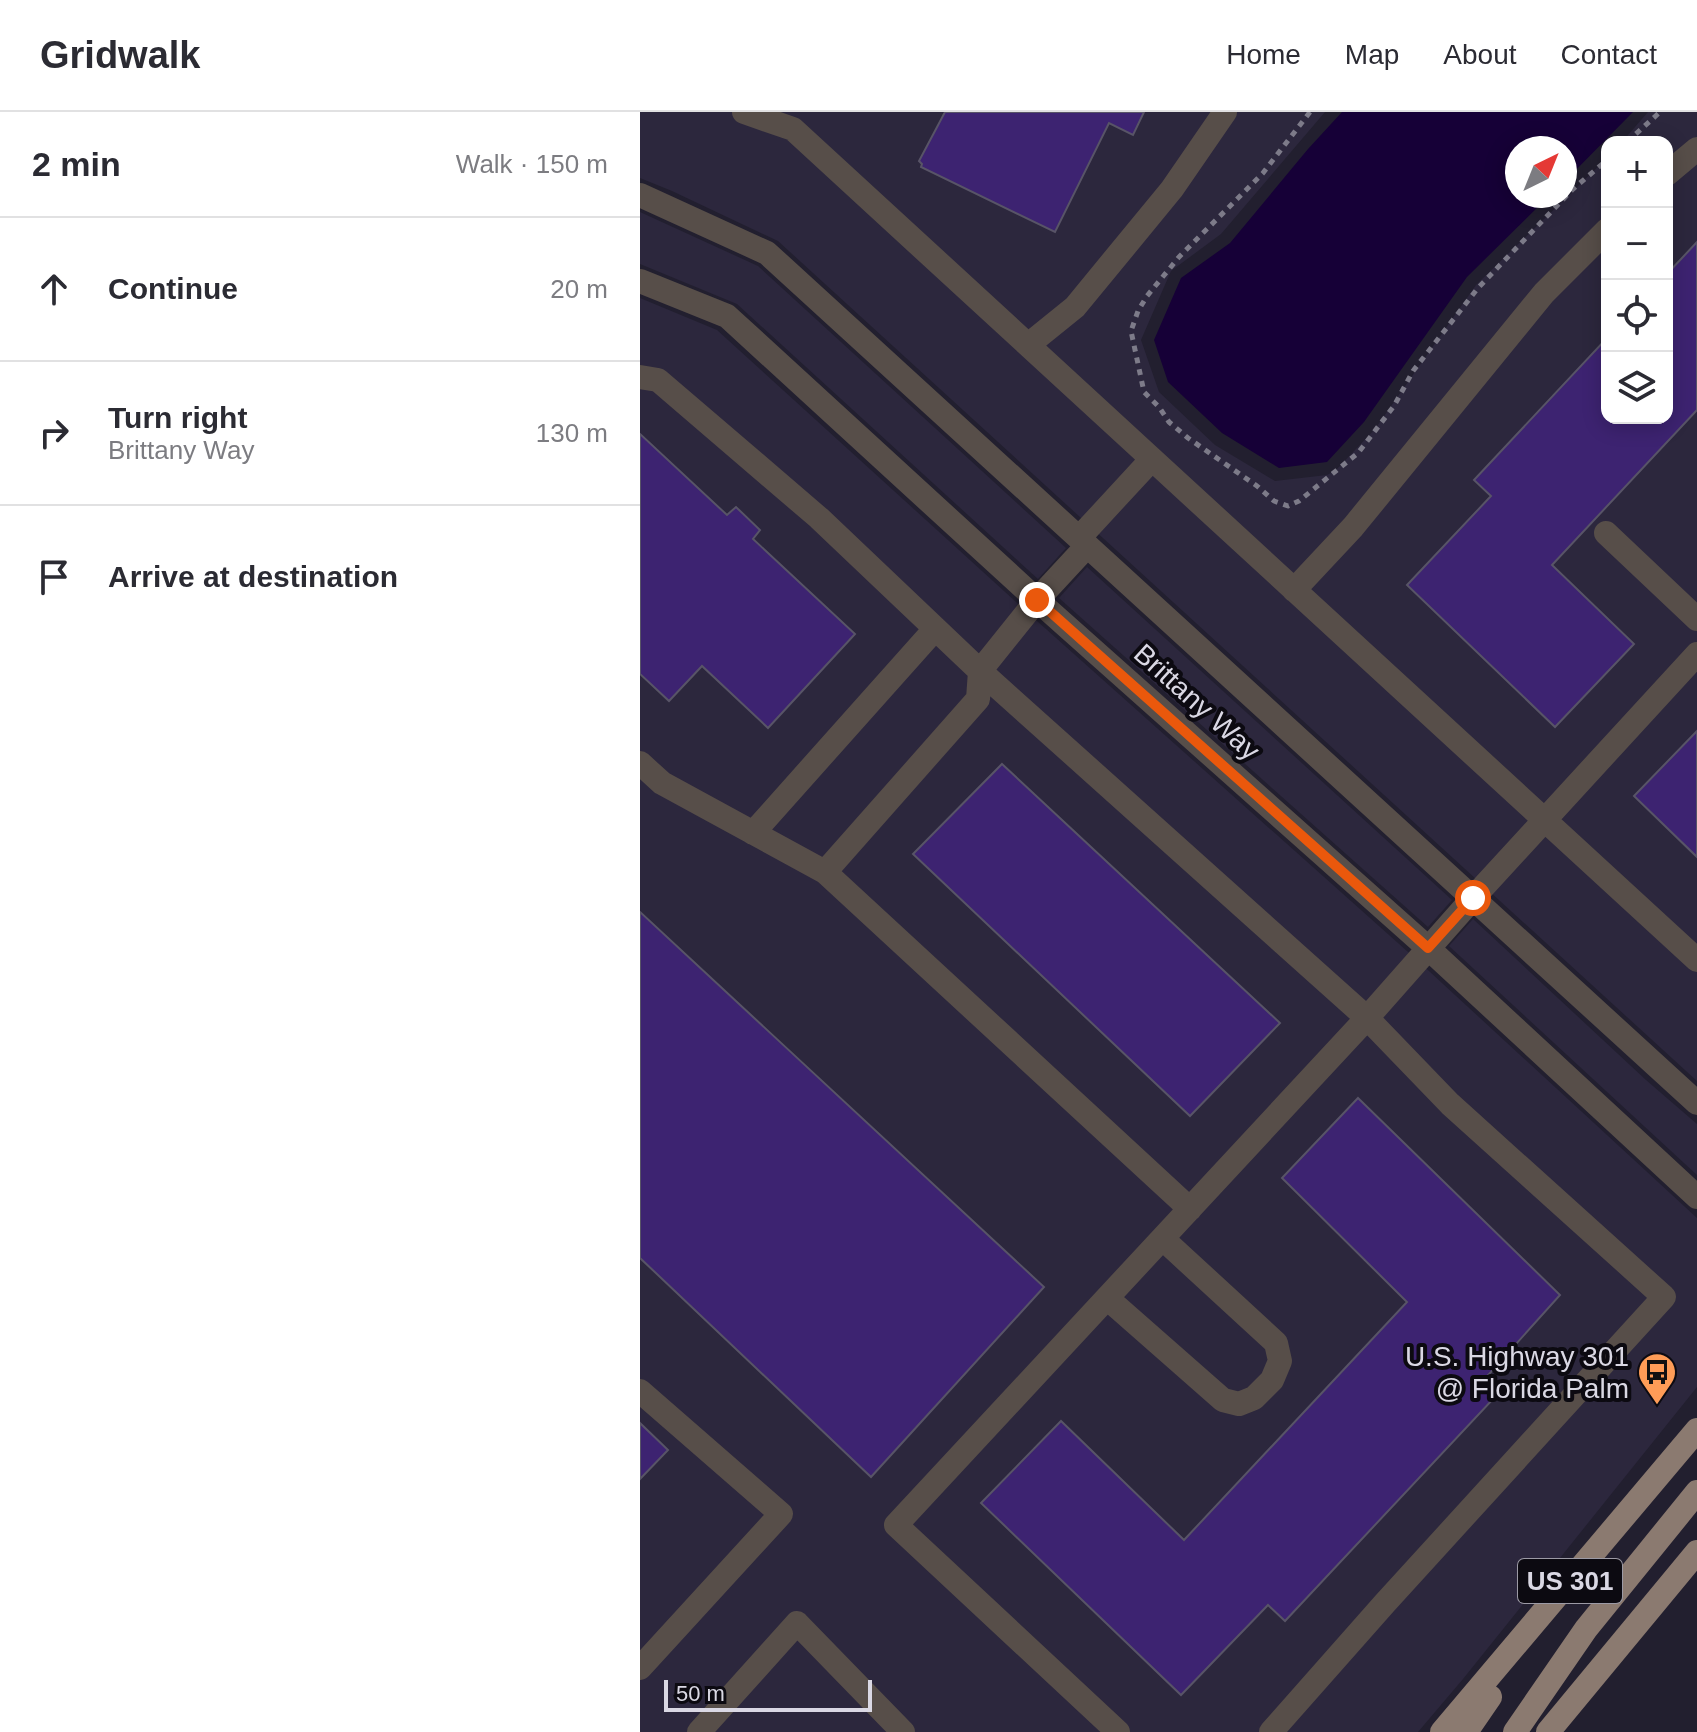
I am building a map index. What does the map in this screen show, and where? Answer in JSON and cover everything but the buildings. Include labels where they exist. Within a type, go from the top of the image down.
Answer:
[{"type":"main road","name":"US 301","points":[[1442,1732],[1697,1430]]},
{"type":"main road","points":[[1515,1732],[1586,1629],[1697,1492]]},
{"type":"main road","name":"US 301","points":[[1548,1732],[1697,1552]]},
{"type":"main road","points":[[1466,1732],[1564,1590]]},
{"type":"street","points":[[744,112],[793,129],[1697,960]]},
{"type":"street","points":[[1028,345],[1075,307],[1172,189],[1225,112]]},
{"type":"street","points":[[1673,169],[1697,149]]},
{"type":"street","name":"Brittany Way","points":[[640,195],[767,253],[1697,1103]]},
{"type":"street","points":[[1294,590],[1353,527],[1544,293],[1601,236]]},
{"type":"street","name":"Brittany Way","points":[[640,281],[727,316],[1037,600],[1428,948],[1697,1197]]},
{"type":"street","points":[[640,377],[658,380],[819,518],[980,671],[1367,1018],[1450,1104],[1664,1297],[1271,1732]]},
{"type":"street","points":[[825,872],[978,699],[980,671],[1152,459]]},
{"type":"street","points":[[1606,533],[1697,619]]},
{"type":"street","points":[[753,833],[935,629]]},
{"type":"street","points":[[1118,1732],[896,1525],[1367,1018],[1544,819],[1697,654]]},
{"type":"street","points":[[640,763],[662,783],[825,872],[1190,1209]]},
{"type":"street","points":[[1107,1298],[1223,1400],[1239,1404],[1254,1398],[1272,1380],[1280,1361],[1276,1343],[1163,1239]]},
{"type":"street","points":[[640,1391],[781,1514],[640,1668]]},
{"type":"street","points":[[699,1732],[797,1623],[903,1732]]},
{"type":"path","points":[[1310,112],[1263,173],[1179,257],[1155,286],[1138,311],[1131,331],[1144,392],[1169,422],[1274,501],[1288,506],[1299,501],[1358,453],[1394,406],[1413,371],[1478,288],[1573,189],[1601,165]]},
{"type":"path","points":[[1634,136],[1660,112]]},
{"type":"shaded area","points":[[640,112],[1325,112],[1221,234],[1171,271],[1141,340],[1159,392],[1215,445],[1275,481],[1327,475],[1336,470],[1375,429],[1476,285],[1555,208],[1577,208],[1577,187],[1601,164],[1601,424],[1673,424],[1673,136],[1627,136],[1648,112],[1697,112],[1697,1081],[778,241],[640,178]]},
{"type":"shaded area","points":[[1342,112],[1633,112],[1609,136],[1601,136],[1601,144],[1577,169],[1577,136],[1505,136],[1505,208],[1537,208],[1467,277],[1364,422],[1327,462],[1279,468],[1222,433],[1168,382],[1154,340],[1181,278],[1230,243]]},
{"type":"shaded area","points":[[640,212],[758,266],[1066,548],[1038,579],[737,304],[640,264]]},
{"type":"shaded area","points":[[640,298],[717,330],[1417,960],[1697,1218],[1697,1387],[1418,1732],[640,1732]]},
{"type":"shaded area","points":[[1087,567],[1452,900],[1428,927],[1059,598]]},
{"type":"shaded area","points":[[1473,919],[1697,1124],[1697,1175],[1449,946]]},
{"type":"place","name":"U.S. Highway 301 @ Florida Palm","points":[[1657,1406]]},
{"type":"route","points":[[1037,600],[1428,948],[1473,898]]}]
